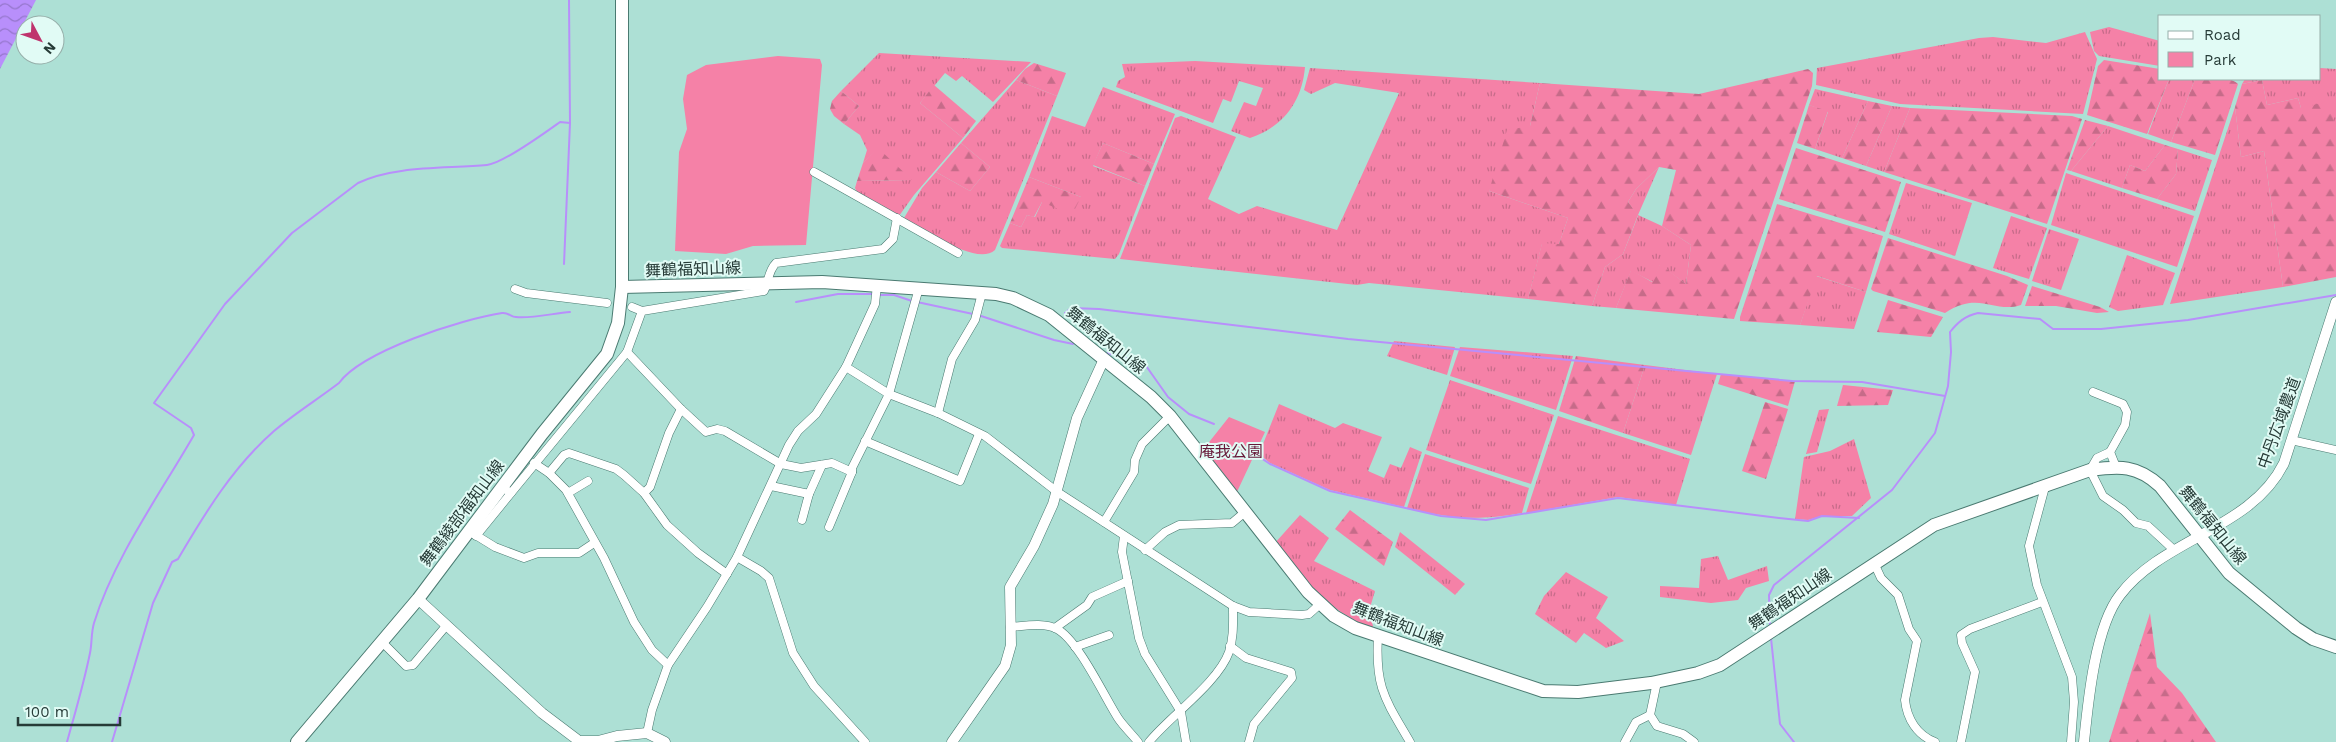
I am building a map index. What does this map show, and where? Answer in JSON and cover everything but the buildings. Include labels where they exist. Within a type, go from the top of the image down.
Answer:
[{"type":"main road","name":"舞鶴福知山線","points":[[622,0],[622,281],[877,285],[982,293],[1013,298],[1049,315],[1152,397],[1170,416],[1319,605],[1334,616],[1378,636],[1543,691],[1578,692],[1657,682],[1698,673],[1720,665],[1934,525],[2090,470],[2116,467],[2136,470],[2149,476],[2160,486],[2229,573],[2296,628],[2313,639],[2336,647]]},
{"type":"main road","name":"舞鶴綾部福知山線","points":[[297,742],[473,534],[607,354],[618,323],[622,281]]},
{"type":"street","points":[[814,172],[958,253]]},
{"type":"street","points":[[632,307],[642,311],[764,291],[768,282],[769,270],[776,263],[883,249],[893,239],[897,218]]},
{"type":"street","points":[[647,733],[652,710],[668,666],[737,557],[798,431],[816,414],[846,367],[875,304],[877,285]]},
{"type":"street","points":[[829,527],[852,468],[890,394],[919,288]]},
{"type":"street","points":[[515,289],[526,293],[607,303]]},
{"type":"street","points":[[938,413],[952,359],[975,320],[982,293]]},
{"type":"street","name":"中丹広域農道","points":[[2084,742],[2093,669],[2104,629],[2119,596],[2136,578],[2174,550],[2247,506],[2265,492],[2276,478],[2292,437],[2336,302]]},
{"type":"street","points":[[506,490],[534,463],[627,352],[642,311]]},
{"type":"street","points":[[627,352],[681,410],[706,432],[717,429],[725,431],[781,464],[801,468],[832,463],[852,472]]},
{"type":"street","points":[[952,742],[1004,666],[1011,645],[1010,587],[1034,546],[1053,504],[1077,418],[1104,359]]},
{"type":"street","points":[[846,367],[890,394],[938,413],[986,436],[1056,491],[1232,606],[1249,612],[1302,615],[1309,614],[1319,605]]},
{"type":"street","points":[[2093,392],[2123,404],[2127,412],[2125,425],[2110,452],[2097,458],[2090,470],[2103,496],[2123,510],[2136,523],[2148,526],[2174,550]]},
{"type":"street","points":[[644,493],[650,488],[669,433],[681,410]]},
{"type":"street","points":[[1104,522],[1134,472],[1135,460],[1142,444],[1170,416]]},
{"type":"street","points":[[865,441],[960,481],[979,434]]},
{"type":"street","points":[[2292,437],[2336,450]]},
{"type":"street","points":[[2110,452],[2116,467]]},
{"type":"street","points":[[548,473],[564,455],[569,453],[616,469],[644,493],[667,525],[698,553],[727,574]]},
{"type":"street","points":[[534,463],[548,473],[568,494],[604,558],[634,622],[652,650],[668,666]]},
{"type":"street","points":[[802,520],[809,494],[822,465]]},
{"type":"street","points":[[568,494],[588,481]]},
{"type":"street","points":[[771,486],[809,494]]},
{"type":"street","points":[[2045,487],[2029,546],[2032,567],[2042,602],[2072,677],[2074,702],[2071,742]]},
{"type":"street","points":[[1145,550],[1165,532],[1178,525],[1232,523],[1245,512]]},
{"type":"street","points":[[473,534],[508,553],[524,558],[538,553],[579,553],[594,543]]},
{"type":"street","points":[[1124,536],[1122,552],[1145,654],[1181,712],[1186,742]]},
{"type":"street","points":[[737,557],[769,578],[792,653],[814,686],[865,742]]},
{"type":"street","points":[[1874,563],[1881,578],[1898,595],[1909,629],[1916,641],[1905,700],[1906,710],[1913,726],[1935,742]]},
{"type":"street","points":[[1055,628],[1087,605],[1092,597],[1128,580]]},
{"type":"street","points":[[418,599],[542,713],[579,742],[598,741],[617,736],[647,733],[665,742]]},
{"type":"street","points":[[1961,742],[1975,672],[1962,643],[1961,635],[1970,629],[2042,602]]},
{"type":"street","points":[[1149,742],[1181,712],[1224,661],[1233,632],[1232,606]]},
{"type":"street","points":[[1010,627],[1031,625],[1055,628],[1075,647],[1119,720],[1138,742]]},
{"type":"street","points":[[382,642],[406,666],[412,665],[446,626]]},
{"type":"street","points":[[1075,647],[1108,636]]},
{"type":"street","points":[[1378,636],[1376,662],[1382,691],[1410,742]]},
{"type":"street","points":[[1230,646],[1246,658],[1291,672],[1292,678],[1254,724],[1249,742]]},
{"type":"street","points":[[1657,682],[1650,715],[1657,726],[1682,734],[1694,742]]},
{"type":"street","points":[[1625,742],[1636,722],[1650,715]]},
{"type":"green space","points":[[2109,27],[2158,40],[2158,66],[2099,56],[2094,51],[2090,32]]},
{"type":"green space","points":[[2085,32],[2097,59],[2083,114],[1900,104],[1816,85],[1817,68],[1979,38],[1993,37],[2046,43]]},
{"type":"green space","points":[[879,53],[1031,62],[993,102],[962,76],[956,81],[945,73],[920,103],[963,138],[914,195],[899,216],[857,192],[855,188],[857,181],[911,180],[878,149],[863,163],[867,150],[860,135],[844,124],[859,106],[841,91]]},
{"type":"green space","points":[[778,56],[820,59],[822,65],[806,245],[753,246],[726,254],[675,251],[679,152],[687,129],[683,99],[687,75],[706,65]]},
{"type":"green space","points":[[2104,60],[2158,69],[2158,80],[2169,80],[2147,134],[2087,115],[2098,66]]},
{"type":"green space","points":[[1195,61],[1305,67],[1300,91],[1289,111],[1272,127],[1250,138],[1231,131],[1244,102],[1256,106],[1263,88],[1239,81],[1231,102],[1223,99],[1213,123],[1116,87],[1118,81],[1125,77],[1122,64]]},
{"type":"green space","points":[[1034,63],[1066,73],[1057,96],[1016,80],[1025,69]]},
{"type":"green space","points":[[1310,68],[1540,83],[1530,126],[1489,191],[1568,218],[1559,244],[1542,244],[1528,299],[1369,283],[1357,285],[1120,259],[1175,118],[1181,116],[1236,137],[1208,199],[1239,214],[1257,206],[1337,230],[1399,93],[1335,83],[1311,94],[1304,90]]},
{"type":"green space","points":[[2321,68],[2336,69],[2336,128],[2301,108],[2298,98],[2267,105],[2262,80],[2321,80]]},
{"type":"green space","points":[[1808,69],[1813,73],[1812,86],[1734,319],[1616,308],[1631,270],[1652,282],[1660,264],[1686,284],[1691,245],[1662,226],[1676,170],[1659,167],[1636,189],[1628,202],[1638,215],[1623,254],[1605,267],[1592,306],[1528,299],[1542,243],[1559,244],[1568,218],[1489,191],[1507,130],[1530,126],[1540,83],[1699,94]]},
{"type":"green space","points":[[1016,80],[1057,96],[995,250],[986,254],[975,254],[949,244],[904,218],[922,188],[936,172],[970,191],[990,167],[961,143]]},
{"type":"green space","points":[[2169,80],[2195,80],[2171,142],[2148,134]]},
{"type":"green space","points":[[2195,80],[2232,80],[2238,84],[2215,155],[2171,142]]},
{"type":"green space","points":[[2244,80],[2262,80],[2242,84]]},
{"type":"green space","points":[[2262,80],[2267,105],[2298,98],[2301,108],[2329,101],[2336,128],[2336,277],[2283,287],[2264,151],[2241,157],[2235,107],[2242,84]]},
{"type":"green space","points":[[934,85],[976,121],[963,138],[920,103]]},
{"type":"green space","points":[[1103,87],[1175,114],[1154,164],[1103,143],[1093,166],[1145,186],[1119,254],[1115,259],[1002,248],[1000,246],[1010,223],[1021,227],[1027,215],[1035,217],[1042,202],[1081,197],[1029,177],[1052,116],[1085,127]]},
{"type":"green space","points":[[1815,89],[1868,101],[1842,158],[1815,149],[1828,112],[1809,105]]},
{"type":"green space","points":[[841,91],[859,106],[844,124],[834,116],[830,109],[832,101]]},
{"type":"green space","points":[[1868,101],[1892,106],[1866,166],[1842,158]]},
{"type":"green space","points":[[1809,105],[1828,111],[1815,149],[1797,143]]},
{"type":"green space","points":[[1892,106],[1910,108],[1884,172],[1866,166]]},
{"type":"green space","points":[[2235,107],[2241,157],[2264,151],[2283,287],[2170,304]]},
{"type":"green space","points":[[1910,108],[2072,116],[2082,119],[2047,224],[1884,172]]},
{"type":"green space","points":[[2085,120],[2108,126],[2071,171],[2067,170]]},
{"type":"green space","points":[[2108,126],[2165,145],[2145,171],[2130,165],[2122,188],[2071,171]]},
{"type":"green space","points":[[961,143],[990,167],[970,191],[936,172]]},
{"type":"green space","points":[[1103,143],[1154,164],[1145,186],[1093,165]]},
{"type":"green space","points":[[2165,145],[2178,149],[2176,174],[2157,199],[2122,188],[2130,165],[2145,171]]},
{"type":"green space","points":[[878,148],[912,180],[857,181],[863,163]]},
{"type":"green space","points":[[1796,148],[1901,182],[1885,232],[1779,199]]},
{"type":"green space","points":[[2178,149],[2212,160],[2195,211],[2157,199],[2176,174]]},
{"type":"green space","points":[[1659,167],[1638,215],[1662,226],[1691,245],[1686,284],[1660,265],[1653,282],[1631,271],[1616,308],[1592,306],[1605,267],[1623,254],[1638,216],[1628,202],[1636,189]]},
{"type":"green space","points":[[2066,173],[2194,216],[2177,267],[2051,225]]},
{"type":"green space","points":[[1029,177],[1081,197],[1072,215],[1042,202],[1034,217],[1027,215],[1021,227],[1010,223]]},
{"type":"green space","points":[[1906,183],[1972,203],[1955,256],[1889,234]]},
{"type":"green space","points":[[1777,204],[1883,236],[1866,292],[1817,276],[1800,325],[1740,321]]},
{"type":"green space","points":[[2011,216],[2047,228],[2029,279],[1993,268]]},
{"type":"green space","points":[[2049,229],[2079,239],[2061,290],[2032,281]]},
{"type":"green space","points":[[1888,238],[2007,276],[2028,285],[2021,305],[2003,307],[1967,303],[1945,313],[1873,291],[1871,289]]},
{"type":"green space","points":[[2127,255],[2175,273],[2163,305],[2118,311],[2109,307]]},
{"type":"green space","points":[[1816,276],[1866,292],[1854,329],[1800,325]]},
{"type":"green space","points":[[2032,286],[2100,307],[2109,312],[2097,313],[2056,306],[2025,306]]},
{"type":"green space","points":[[1888,300],[1943,317],[1931,337],[1877,332]]},
{"type":"green space","points":[[1394,341],[1455,347],[1447,375],[1387,356]]},
{"type":"green space","points":[[1460,347],[1573,356],[1556,410],[1450,376]]},
{"type":"green space","points":[[1576,356],[1645,365],[1623,433],[1559,411]]},
{"type":"green space","points":[[1645,365],[1717,374],[1691,455],[1623,433]]},
{"type":"green space","points":[[1721,374],[1795,381],[1788,406],[1718,384]]},
{"type":"green space","points":[[1450,380],[1554,415],[1531,484],[1426,450]]},
{"type":"green space","points":[[1843,385],[1893,390],[1888,405],[1837,406]]},
{"type":"green space","points":[[1765,402],[1788,409],[1766,479],[1742,471]]},
{"type":"green space","points":[[1279,404],[1335,428],[1343,423],[1382,437],[1368,471],[1384,478],[1390,464],[1401,468],[1410,447],[1422,452],[1404,507],[1330,490],[1270,463],[1259,454]]},
{"type":"green space","points":[[1829,409],[1817,452],[1806,454],[1819,410]]},
{"type":"green space","points":[[1558,416],[1690,459],[1676,505],[1618,497],[1526,513]]},
{"type":"green space","name":"庵我公園","points":[[1229,417],[1265,432],[1236,494],[1199,450],[1206,446]]},
{"type":"green space","points":[[1854,439],[1871,498],[1852,516],[1822,516],[1808,520],[1795,519],[1804,457],[1830,451]]},
{"type":"green space","points":[[1425,454],[1529,488],[1522,513],[1464,518],[1438,515],[1407,508]]},
{"type":"green space","points":[[1350,510],[1393,542],[1384,566],[1335,529]]},
{"type":"green space","points":[[1300,515],[1329,538],[1314,561],[1375,591],[1369,611],[1372,629],[1355,621],[1328,603],[1296,570],[1275,543]]},
{"type":"green space","points":[[1400,532],[1465,584],[1455,595],[1395,547]]},
{"type":"green space","points":[[1718,556],[1728,580],[1767,566],[1769,581],[1746,588],[1738,600],[1711,603],[1660,597],[1660,586],[1699,588],[1701,559]]},
{"type":"green space","points":[[1566,572],[1608,597],[1596,618],[1624,641],[1606,648],[1584,633],[1576,643],[1535,614],[1544,596]]},
{"type":"green space","points":[[2150,613],[2157,667],[2182,693],[2216,742],[2109,742]]},
{"type":"water","points":[[0,0],[36,0],[28,15],[15,15],[15,40],[0,69]]},
{"type":"waterway","points":[[564,264],[570,123],[569,0]]},
{"type":"waterway","points":[[67,742],[88,664],[93,627],[113,574],[194,435],[191,428],[154,403],[225,304],[292,233],[358,183],[373,177],[405,170],[487,165],[503,159],[524,147],[560,122],[570,123]]},
{"type":"waterway","points":[[796,302],[838,294],[873,294]]},
{"type":"waterway","points":[[878,295],[894,295],[912,301]]},
{"type":"waterway","points":[[1770,626],[1769,595],[1774,585],[1892,490],[1935,433],[1948,386],[1951,352],[1950,332],[1959,322],[1978,313],[2040,319],[2053,329],[2101,329],[2188,320],[2336,295]]},
{"type":"waterway","points":[[917,302],[973,314]]},
{"type":"waterway","points":[[1065,313],[1071,308],[1099,309],[1348,339],[1792,381],[1862,382],[1945,396]]},
{"type":"waterway","points":[[112,742],[153,603],[172,562],[178,559],[221,491],[259,445],[274,431],[339,383],[351,371],[390,348],[439,329],[484,316],[506,313],[514,317],[535,317],[570,312]]},
{"type":"waterway","points":[[978,315],[1054,340],[1073,344]]},
{"type":"waterway","points":[[1107,353],[1144,363],[1168,397],[1189,414],[1214,424]]},
{"type":"waterway","points":[[1258,456],[1270,464],[1330,491],[1441,516],[1486,520],[1618,498],[1808,521],[1822,516],[1859,518]]},
{"type":"waterway","points":[[1771,638],[1780,724],[1794,742]]}]
